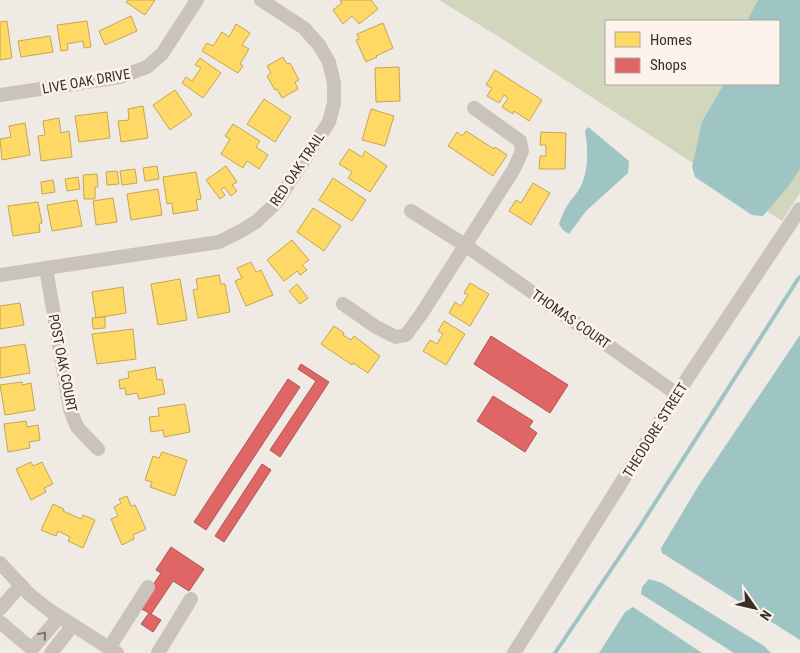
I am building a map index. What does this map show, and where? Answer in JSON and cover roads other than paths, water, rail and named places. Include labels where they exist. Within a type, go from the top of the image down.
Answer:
[{"type":"street","name":"LIVE OAK DRIVE","points":[[0,95],[120,77],[147,67],[162,54],[197,0]]},
{"type":"street","name":"RED OAK TRAIL","points":[[0,274],[219,242],[258,221],[276,203],[329,122],[334,103],[334,84],[329,62],[314,39],[304,28],[261,0]]},
{"type":"street","points":[[343,304],[376,327],[396,337],[406,335],[422,313],[514,170],[522,151],[520,140],[474,108]]},
{"type":"street","name":"THEODORE STREET","points":[[514,653],[677,394],[800,209]]},
{"type":"street","name":"THOMAS COURT","points":[[411,211],[465,245],[677,394]]},
{"type":"street","name":"POST OAK COURT","points":[[46,268],[70,409],[76,427],[98,449]]},
{"type":"street","points":[[0,563],[35,599],[49,610],[113,651],[148,587]]},
{"type":"street","points":[[0,609],[21,585]]},
{"type":"street","points":[[158,653],[191,599]]},
{"type":"street","points":[[0,622],[32,649],[59,616]]},
{"type":"street","points":[[51,653],[73,625]]},
{"type":"water","points":[[758,0],[800,0],[800,169],[788,187],[763,216],[752,215],[695,177],[692,167],[702,122],[723,85],[780,85],[780,20],[748,20]]},
{"type":"water","points":[[588,127],[629,161],[628,173],[586,211],[569,234],[559,224],[566,208],[584,179],[587,159],[585,131]]},
{"type":"water","points":[[800,335],[800,640],[662,553],[661,548],[699,485]]},
{"type":"water","points":[[649,579],[662,583],[764,646],[771,653],[734,653],[641,594],[642,587]]},
{"type":"water","points":[[633,607],[702,653],[599,653],[625,612]]},
{"type":"waterway","points":[[555,653],[639,528],[800,277]]}]
